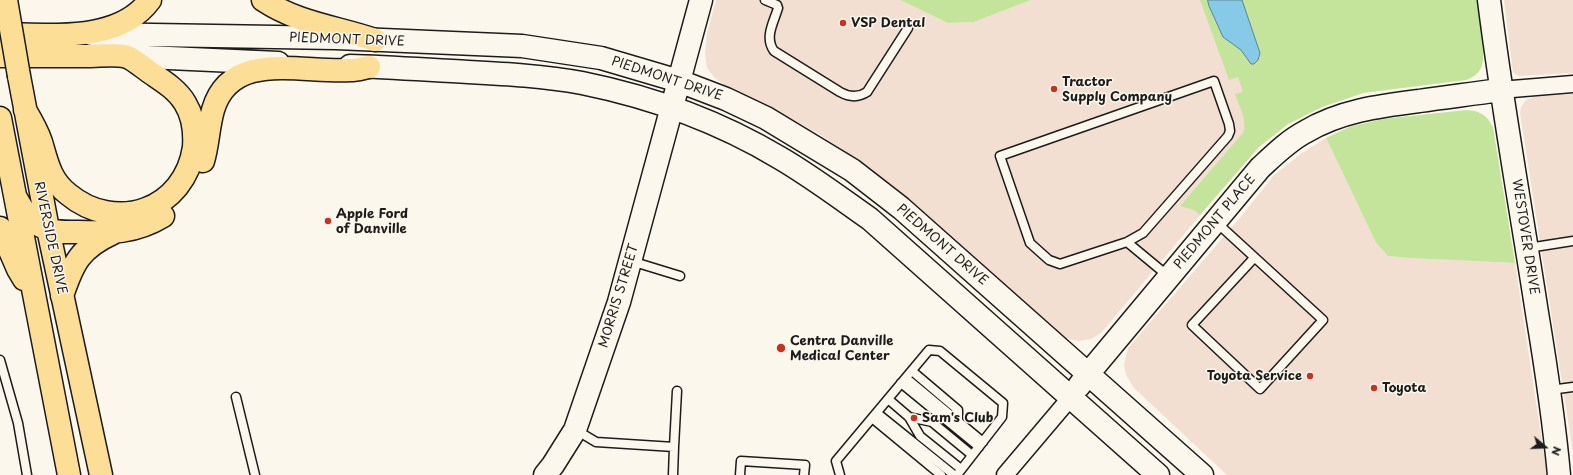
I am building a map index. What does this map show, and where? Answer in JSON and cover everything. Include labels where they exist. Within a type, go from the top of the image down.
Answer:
[{"type":"main road","name":"RIVERSIDE DRIVE","points":[[6,0],[48,229],[101,475]]},
{"type":"main road","points":[[73,34],[89,33],[109,29],[123,23],[150,0]]},
{"type":"main road","points":[[262,0],[294,17],[375,40]]},
{"type":"main road","name":"MORRIS STREET","points":[[545,475],[575,430],[620,302],[701,0]]},
{"type":"main road","name":"WESTOVER DRIVE","points":[[1488,0],[1500,90],[1555,426],[1559,475]]},
{"type":"main road","name":"PIEDMONT DRIVE","points":[[0,34],[336,38],[522,46],[601,58],[679,81],[726,99],[766,118],[852,170],[901,208],[1202,475]]},
{"type":"main road","name":"PIEDMONT DRIVE","points":[[0,56],[125,56],[533,76],[582,83],[672,108],[709,122],[780,157],[832,191],[870,219],[1158,475]]},
{"type":"main road","points":[[25,110],[34,125],[49,171],[58,185],[68,194],[84,205],[106,213],[122,215],[153,207],[166,198],[180,184],[188,170],[192,157],[194,141],[193,125],[188,110],[178,94],[168,84],[125,56]]},
{"type":"main road","points":[[62,296],[70,272],[78,258],[88,247],[100,239],[114,233],[136,228],[156,220],[174,209],[183,201],[194,186],[200,172],[206,153],[213,110],[226,85],[249,72],[270,67],[350,70],[369,67]]},
{"type":"main road","name":"PIEDMONT PLACE","points":[[1071,397],[1088,374],[1260,168],[1280,149],[1304,132],[1344,114],[1371,107],[1500,90]]},
{"type":"main road","name":"RIVERSIDE DRIVE","points":[[0,118],[69,475]]},
{"type":"main road","points":[[16,198],[22,211],[30,220],[48,229],[62,232],[114,233]]},
{"type":"main road","points":[[0,228],[18,269],[35,294]]},
{"type":"street","points":[[1500,90],[1573,84]]},
{"type":"street","name":"PIEDMONT PLACE","points":[[1005,475],[1071,397]]},
{"type":"lane","points":[[765,0],[777,5],[778,8],[769,38],[770,46],[774,51],[840,92],[850,96],[859,96],[867,92],[908,28]]},
{"type":"lane","points":[[1214,81],[1230,124],[1228,136],[1148,228],[1143,233],[1127,242],[1065,264],[1055,263],[1049,260],[1030,243],[1000,156],[1214,81]]},
{"type":"lane","points":[[1215,222],[1322,320],[1260,389],[1192,325],[1254,258]]},
{"type":"lane","points":[[1527,248],[1573,241]]},
{"type":"lane","points":[[1127,242],[1169,277]]},
{"type":"lane","points":[[630,261],[680,276]]},
{"type":"lane","points":[[840,475],[836,461],[929,350],[940,351],[1003,403],[1002,417],[957,473]]},
{"type":"lane","points":[[0,360],[18,423],[27,475]]},
{"type":"lane","points":[[912,371],[958,410],[958,422]]},
{"type":"lane","points":[[904,381],[958,422],[981,444]]},
{"type":"lane","points":[[904,381],[981,444]]},
{"type":"lane","points":[[1549,390],[1573,387]]},
{"type":"lane","points":[[673,475],[677,391]]},
{"type":"lane","points":[[236,397],[255,475]]},
{"type":"lane","points":[[888,399],[909,417],[920,436],[957,473]]},
{"type":"lane","points":[[874,416],[957,473]]},
{"type":"lane","points":[[874,416],[941,475]]},
{"type":"lane","points":[[909,417],[932,422],[972,456]]},
{"type":"lane","points":[[575,430],[596,442],[674,447]]},
{"type":"lane","points":[[740,475],[741,461],[805,465],[804,475]]},
{"type":"shaded area","points":[[716,0],[900,0],[948,23],[974,22],[1031,0],[1346,0],[1363,93],[1322,107],[1288,124],[1259,147],[1101,333],[1091,339],[1078,341],[1065,338],[902,194],[859,161],[819,134],[783,114],[726,86],[715,78],[707,68],[705,53],[707,33]]},
{"type":"shaded area","points":[[1504,0],[1573,0],[1573,73],[1518,76],[1513,72]]},
{"type":"shaded area","points":[[1573,94],[1573,453],[1520,113],[1521,107],[1526,100],[1533,97]]},
{"type":"shaded area","points":[[1326,138],[1376,243],[1388,256],[1515,263],[1547,475],[1227,475],[1134,388],[1126,375],[1124,365],[1128,348],[1244,213],[1273,176],[1302,153]]},
{"type":"green space","points":[[900,0],[1031,0],[974,22],[948,23]]},
{"type":"green space","points":[[1200,0],[1477,0],[1482,36],[1483,63],[1481,68],[1473,77],[1466,80],[1363,93],[1322,107],[1288,124],[1259,147],[1200,215],[1194,210],[1180,206],[1243,133],[1244,118],[1235,94],[1243,92],[1238,77],[1229,80]]},
{"type":"green space","points":[[1466,110],[1475,111],[1482,114],[1488,119],[1493,127],[1515,263],[1388,256],[1376,243],[1326,138],[1349,127],[1383,119]]},
{"type":"water","points":[[1208,0],[1242,0],[1260,53],[1258,60],[1254,64],[1251,64],[1241,50],[1223,37],[1209,6]]},
{"type":"place","name":"VSP Dental","points":[[843,23]]},
{"type":"place","name":"Tractor Supply Company","points":[[1054,89]]},
{"type":"place","name":"Apple Ford of Danville","points":[[328,221]]},
{"type":"place","name":"Centra Danville Medical Center","points":[[781,348]]},
{"type":"place","name":"Toyota Service","points":[[1310,376]]},
{"type":"place","name":"Toyota","points":[[1374,388]]},
{"type":"place","name":"Sam's Club","points":[[914,418]]}]
